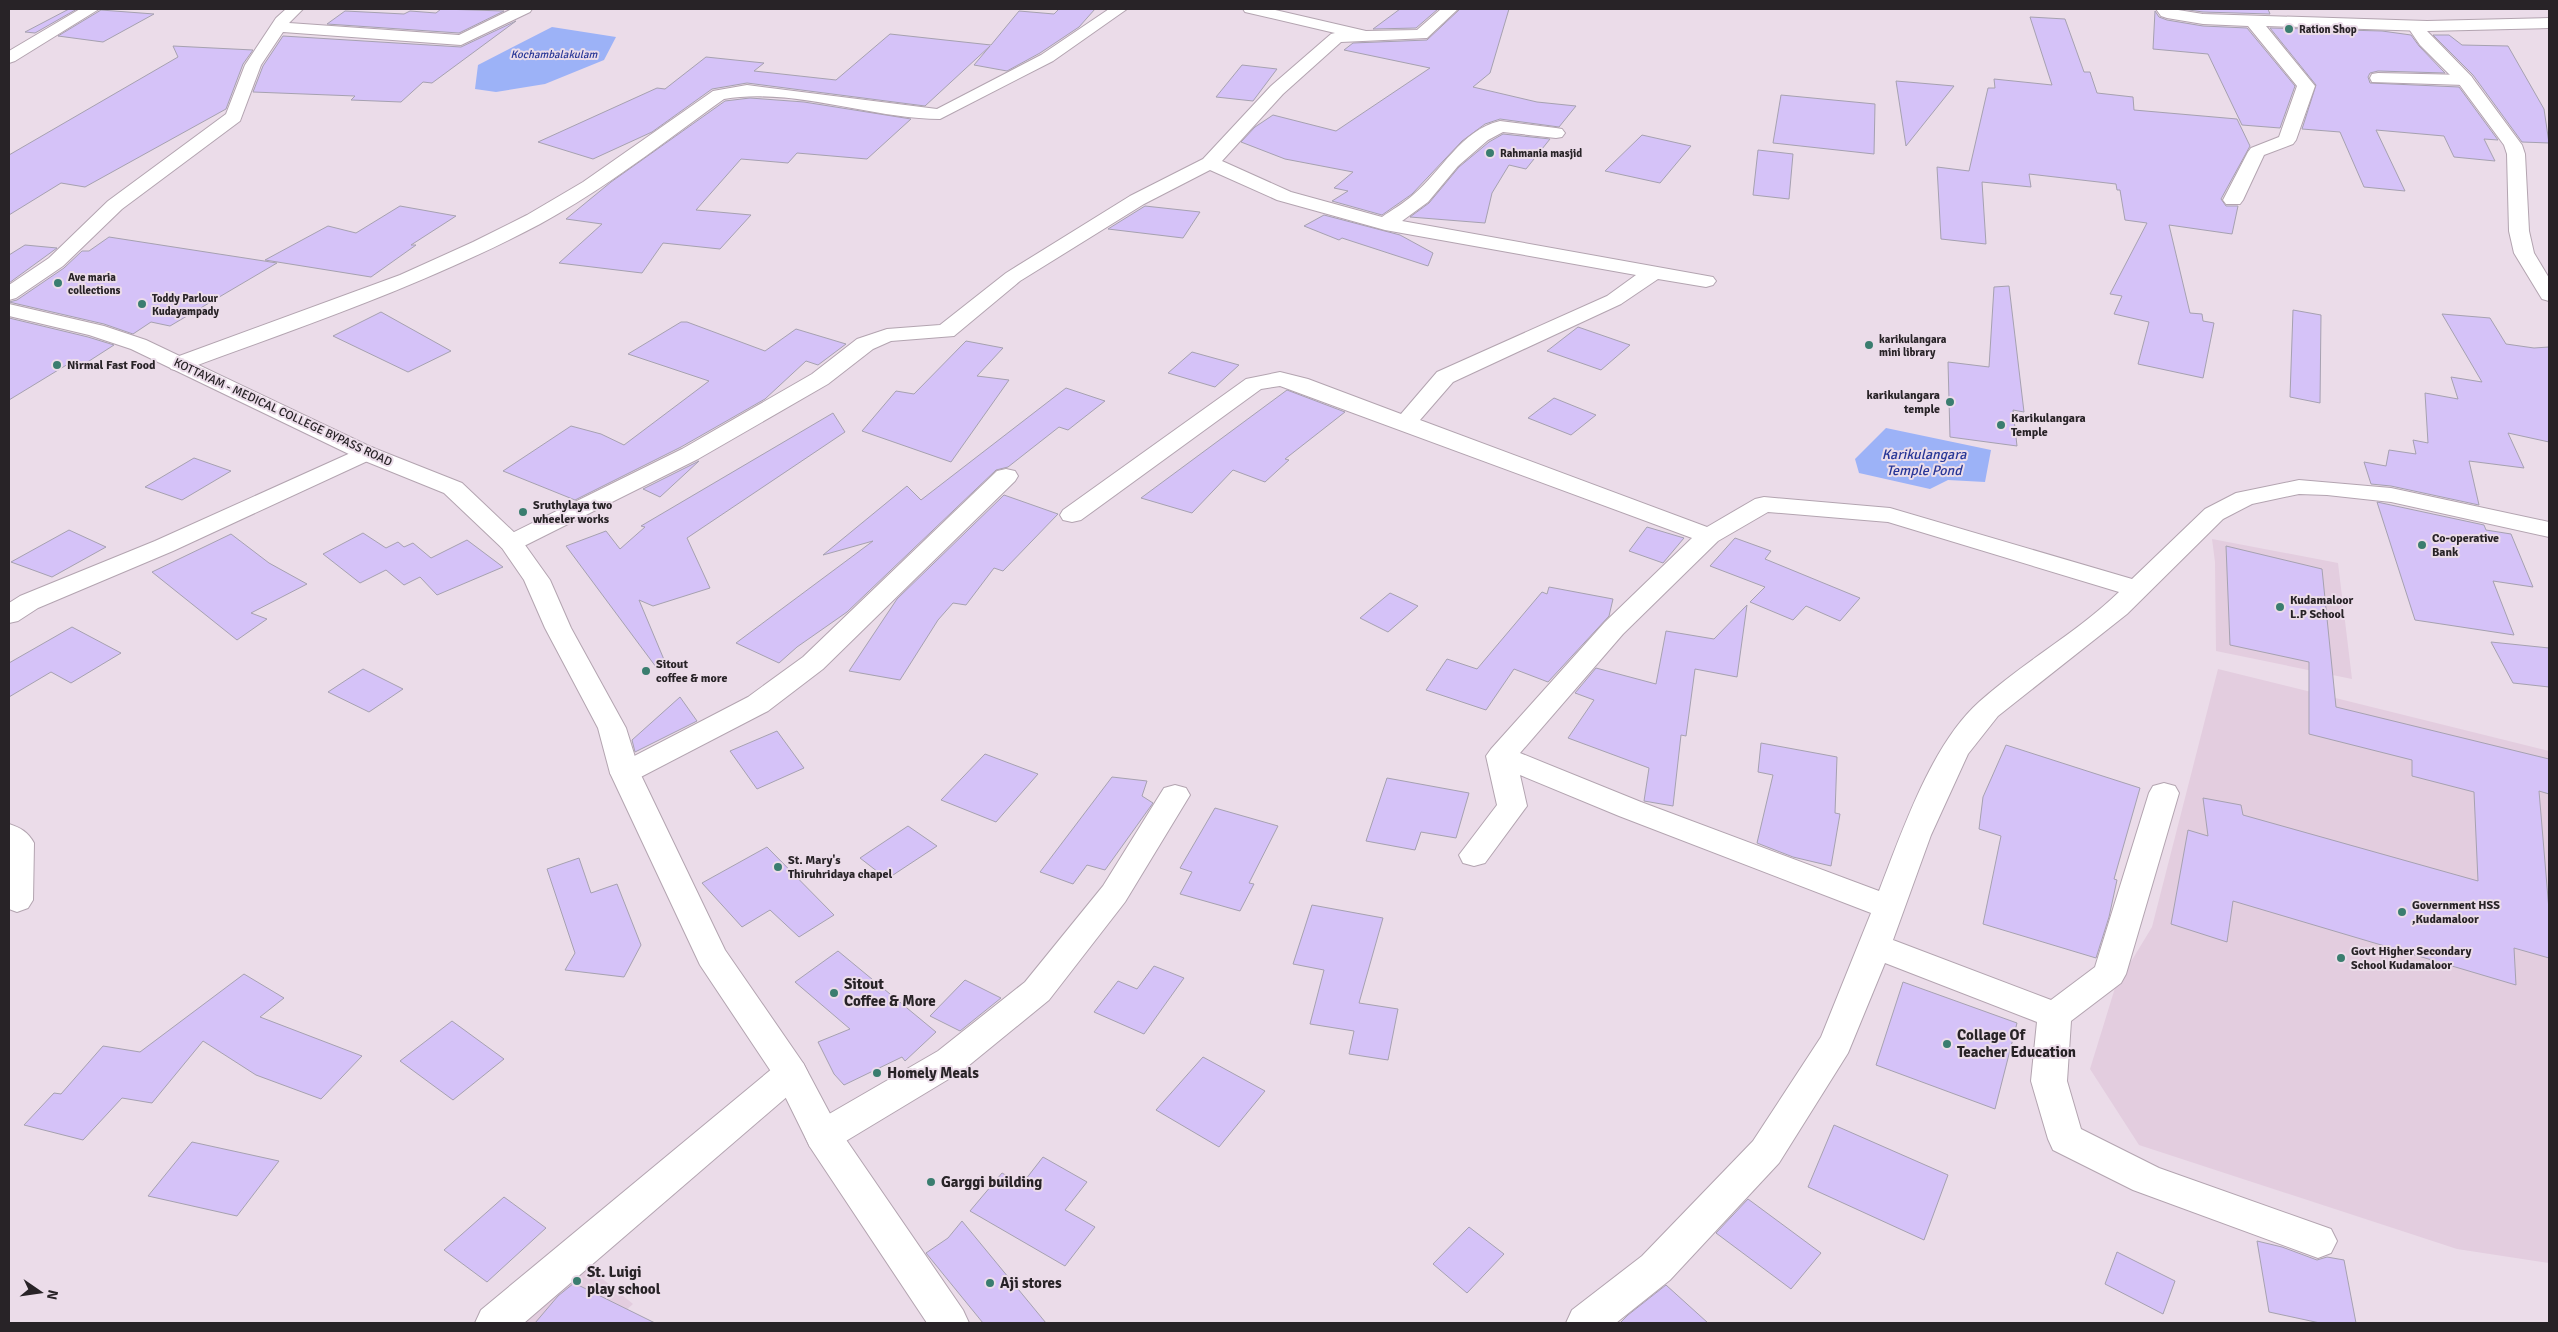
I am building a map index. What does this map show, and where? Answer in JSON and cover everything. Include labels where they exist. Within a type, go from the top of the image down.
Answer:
[{"type":"street","points":[[9,58],[91,9]]},
{"type":"street","points":[[9,294],[56,262],[115,205],[234,117],[253,65],[278,27],[295,9]]},
{"type":"street","points":[[278,27],[461,40],[524,9]]},
{"type":"street","points":[[179,364],[380,290],[480,246],[534,219],[590,186],[719,95],[747,90],[860,103],[925,114],[940,114],[1047,58],[1119,9]]},
{"type":"street","points":[[1253,9],[1375,36]]},
{"type":"street","points":[[511,543],[690,454],[820,379],[865,344],[887,335],[946,331],[1013,277],[1137,200],[1210,163],[1277,90],[1337,37],[1421,35],[1450,9]]},
{"type":"street","points":[[2164,9],[2167,14],[2181,17],[2376,26],[2549,23]]},
{"type":"street","points":[[2233,200],[2257,152],[2287,140],[2306,86],[2252,20]]},
{"type":"street","points":[[2427,26],[2417,29],[2426,42],[2465,80],[2513,145],[2516,154],[2520,238],[2524,253],[2549,295]]},
{"type":"street","points":[[2378,78],[2465,80]]},
{"type":"street","points":[[1385,224],[1421,198],[1452,162],[1482,136],[1500,126],[1556,133]]},
{"type":"street","points":[[1210,163],[1284,196],[1385,224],[1706,281]]},
{"type":"street","points":[[1405,423],[1445,377],[1614,300],[1655,271]]},
{"type":"street","name":"KOTTAYAM - MEDICAL COLLEGE BYPASS ROAD","points":[[9,310],[85,327],[151,348],[179,364],[366,453],[453,488],[511,543],[538,580],[558,628],[612,728],[625,773],[712,956],[791,1073],[823,1136],[949,1323]]},
{"type":"street","points":[[1072,515],[1254,384],[1280,379],[1300,384],[1709,536]]},
{"type":"street","points":[[9,615],[29,602],[164,546],[366,453]]},
{"type":"street","points":[[625,773],[758,704],[813,663],[1006,476]]},
{"type":"street","points":[[1586,1323],[1656,1268],[1766,1152],[1836,1043],[1890,908],[1916,835],[1955,750],[1988,709],[2118,608],[2214,514],[2245,498],[2299,487],[2391,495],[2549,529]]},
{"type":"street","points":[[1501,756],[1614,628],[1709,536],[1764,504],[1890,515],[2137,589]]},
{"type":"street","points":[[1474,855],[1512,806],[1501,756]]},
{"type":"street","points":[[1501,756],[1639,812],[1890,908]]},
{"type":"street","points":[[2164,793],[2109,974],[2055,1015],[2049,1081],[2066,1139],[2146,1179],[2318,1241]]},
{"type":"street","points":[[823,1136],[950,1061],[1037,991],[1114,894],[1175,795]]},
{"type":"street","points":[[9,835],[19,843],[17,900]]},
{"type":"street","points":[[1875,946],[2055,1015]]},
{"type":"street","points":[[495,1323],[791,1073]]},
{"type":"shaded area","name":"Kudamaloor L.P School","points":[[2212,539],[2338,563],[2352,679],[2216,651],[2215,562]]},
{"type":"shaded area","name":"Govt Higher Secondary School Kudamaloor","points":[[2218,669],[2549,751],[2549,1263],[2457,1249],[2139,1145],[2090,1069],[2115,988],[2152,927]]},
{"type":"shaded area","name":"St. Luigi play school","points":[[576,1257],[633,1304],[612,1323],[501,1323]]},
{"type":"water","name":"Kochambalakulam","points":[[552,27],[616,37],[604,60],[545,84],[496,92],[475,89],[478,65]]},
{"type":"water","name":"Karikulangara Temple Pond","points":[[1886,428],[1991,450],[1985,482],[1948,480],[1930,489],[1859,473],[1855,459]]},
{"type":"building","points":[[69,9],[77,9],[35,33],[25,32]]},
{"type":"building","points":[[441,9],[504,11],[459,33],[327,24],[345,11],[404,14],[410,11],[436,13]]},
{"type":"building","points":[[1059,9],[1095,9],[1079,27],[1040,53],[1007,71],[974,65],[990,46],[925,106],[747,83],[712,89],[652,132],[593,159],[538,142],[657,88],[665,89],[706,57],[764,63],[754,71],[836,80],[890,34],[991,45],[1019,11],[1054,14]]},
{"type":"building","points":[[1400,9],[1438,9],[1416,28],[1373,29]]},
{"type":"building","points":[[1460,9],[1509,9],[1490,73],[1473,87],[1537,102],[1576,106],[1559,127],[1500,119],[1485,124],[1462,141],[1412,194],[1382,215],[1332,201],[1348,191],[1334,188],[1353,172],[1285,159],[1241,142],[1255,127],[1273,115],[1336,131],[1430,68],[1344,50],[1353,43],[1427,40]]},
{"type":"building","points":[[2182,9],[2268,9],[2270,14],[2203,12]]},
{"type":"building","points":[[101,10],[154,14],[103,42],[58,36]]},
{"type":"building","points":[[2155,11],[2159,17],[2167,20],[2203,26],[2247,28],[2295,86],[2280,128],[2242,125],[2208,54],[2153,49]]},
{"type":"building","points":[[2030,17],[2065,19],[2084,72],[2090,72],[2097,93],[2133,97],[2134,110],[2237,119],[2250,146],[2221,199],[2226,206],[2238,206],[2232,234],[2169,225],[2190,313],[2202,314],[2203,321],[2214,323],[2203,378],[2138,364],[2149,322],[2114,314],[2122,296],[2110,294],[2147,223],[2125,220],[2120,190],[2117,190],[2116,184],[2029,174],[2031,187],[1982,182],[1986,244],[1941,239],[1937,167],[1969,171],[1988,88],[1995,88],[1994,79],[2052,85]]},
{"type":"building","points":[[516,21],[432,83],[423,82],[401,102],[351,100],[355,96],[253,92],[263,66],[283,36],[461,47]]},
{"type":"building","points":[[2270,28],[2382,31],[2411,35],[2445,73],[2378,71],[2370,73],[2368,77],[2370,83],[2459,87],[2498,140],[2484,139],[2495,161],[2454,157],[2444,136],[2376,130],[2405,191],[2364,187],[2340,132],[2302,129],[2316,85]]},
{"type":"building","points":[[2433,35],[2449,35],[2462,45],[2508,46],[2544,109],[2549,143],[2522,142],[2473,75]]},
{"type":"building","points":[[173,46],[253,50],[243,64],[226,109],[85,187],[61,183],[9,215],[9,155],[178,57]]},
{"type":"building","points":[[1242,65],[1277,69],[1253,101],[1216,97]]},
{"type":"building","points":[[1896,81],[1954,86],[1906,146]]},
{"type":"building","points":[[1781,95],[1875,104],[1874,154],[1773,143]]},
{"type":"building","points":[[750,98],[804,102],[911,119],[867,159],[797,153],[788,163],[741,159],[696,210],[751,215],[720,249],[663,243],[642,273],[559,263],[602,224],[566,219],[611,182],[725,101]]},
{"type":"building","points":[[1503,134],[1550,139],[1526,169],[1509,165],[1492,193],[1485,223],[1410,217],[1429,203],[1459,167],[1489,142]]},
{"type":"building","points":[[1642,135],[1691,146],[1660,183],[1605,171]]},
{"type":"building","points":[[1758,150],[1793,154],[1789,199],[1753,195]]},
{"type":"building","points":[[400,206],[456,216],[411,245],[416,245],[371,277],[265,260],[328,226],[356,233]]},
{"type":"building","points":[[1145,206],[1200,212],[1183,238],[1108,229]]},
{"type":"building","points":[[1324,215],[1400,235],[1433,253],[1428,266],[1342,238],[1339,240],[1304,226]]},
{"type":"building","points":[[109,237],[277,263],[170,326],[151,322],[133,334],[104,324],[9,302],[17,300],[64,268],[82,251],[89,251]]},
{"type":"building","points":[[25,245],[57,248],[9,283],[9,255]]},
{"type":"building","points":[[2009,286],[2024,412],[2013,410],[2017,446],[1950,437],[1948,362],[1989,367],[1994,287]]},
{"type":"building","points":[[2293,310],[2321,315],[2320,403],[2290,397]]},
{"type":"building","points":[[381,312],[451,351],[408,372],[333,336]]},
{"type":"building","points":[[2442,314],[2490,318],[2506,344],[2534,348],[2549,347],[2549,442],[2508,433],[2524,468],[2469,461],[2479,505],[2391,486],[2371,484],[2364,462],[2386,466],[2389,450],[2416,454],[2413,440],[2428,443],[2425,393],[2458,399],[2451,377],[2482,382]]},
{"type":"building","points":[[9,318],[114,345],[86,363],[73,361],[9,400]]},
{"type":"building","points":[[681,322],[687,322],[765,351],[796,329],[846,344],[818,365],[806,361],[765,399],[681,447],[575,500],[503,471],[571,426],[601,434],[624,445],[709,381],[628,354]]},
{"type":"building","points":[[1578,327],[1630,345],[1601,370],[1547,351]]},
{"type":"building","points":[[966,341],[1003,348],[977,376],[1009,380],[951,462],[862,431],[896,391],[914,394]]},
{"type":"building","points":[[1192,352],[1239,365],[1215,387],[1168,373]]},
{"type":"building","points":[[1066,388],[1105,401],[1068,430],[1059,427],[1008,467],[996,470],[847,612],[797,647],[779,663],[736,643],[873,541],[823,555],[907,486],[921,500]]},
{"type":"building","points":[[1287,390],[1345,412],[1285,459],[1289,460],[1265,482],[1233,470],[1192,513],[1141,498]]},
{"type":"building","points":[[1554,398],[1596,415],[1571,435],[1528,418]]},
{"type":"building","points":[[833,413],[845,432],[687,538],[710,588],[653,606],[639,600],[665,662],[656,667],[566,546],[606,531],[620,549],[645,527],[641,526]]},
{"type":"building","points":[[194,458],[231,471],[182,500],[145,487]]},
{"type":"building","points":[[699,461],[660,497],[643,489]]},
{"type":"building","points":[[1004,495],[1058,514],[1003,571],[994,568],[966,605],[953,603],[938,620],[900,680],[849,671],[897,599]]},
{"type":"building","points":[[2377,502],[2484,525],[2486,530],[2511,534],[2533,587],[2493,581],[2514,635],[2415,620]]},
{"type":"building","points":[[1647,527],[1684,538],[1663,563],[1629,551]]},
{"type":"building","points":[[69,530],[106,547],[52,577],[11,562]]},
{"type":"building","points":[[363,533],[386,548],[398,542],[404,547],[413,543],[431,558],[467,540],[503,567],[437,595],[420,577],[404,585],[386,570],[360,583],[323,554]]},
{"type":"building","points":[[231,534],[269,563],[307,584],[251,613],[267,619],[237,640],[152,572]]},
{"type":"building","points":[[1735,538],[1771,551],[1765,559],[1860,598],[1840,621],[1806,606],[1793,620],[1750,602],[1765,587],[1710,566]]},
{"type":"building","points":[[2226,546],[2322,569],[2336,707],[2549,759],[2549,794],[2539,791],[2549,910],[2549,958],[2514,948],[2516,985],[2233,901],[2227,942],[2171,924],[2188,830],[2208,836],[2203,798],[2241,805],[2243,815],[2478,881],[2474,792],[2412,776],[2412,760],[2309,734],[2309,662],[2230,645]]},
{"type":"building","points":[[1549,587],[1613,599],[1609,616],[1548,682],[1514,669],[1486,710],[1426,690],[1447,659],[1477,669],[1542,592],[1547,594]]},
{"type":"building","points":[[1390,593],[1418,606],[1388,632],[1360,618]]},
{"type":"building","points":[[1747,605],[1737,677],[1695,669],[1686,736],[1681,735],[1673,806],[1644,801],[1649,768],[1568,738],[1594,700],[1575,693],[1596,668],[1656,684],[1666,631],[1714,639]]},
{"type":"building","points":[[72,627],[121,653],[71,683],[51,672],[9,697],[9,663]]},
{"type":"building","points":[[2491,642],[2549,648],[2549,687],[2513,683]]},
{"type":"building","points":[[363,669],[403,689],[369,712],[328,692]]},
{"type":"building","points":[[680,697],[697,721],[635,752],[632,740]]},
{"type":"building","points":[[777,731],[804,768],[757,789],[730,751]]},
{"type":"building","points":[[1761,743],[1837,757],[1835,813],[1840,814],[1831,866],[1793,857],[1757,843],[1773,775],[1758,772]]},
{"type":"building","points":[[2006,745],[2140,788],[2114,879],[2117,880],[2109,917],[2096,958],[1983,924],[2001,836],[1979,829],[1983,797]]},
{"type":"building","points":[[985,754],[1038,774],[996,822],[941,800]]},
{"type":"building","points":[[1112,777],[1147,781],[1142,796],[1153,803],[1105,870],[1087,865],[1073,884],[1040,872]]},
{"type":"building","points":[[1387,778],[1469,793],[1456,838],[1421,832],[1415,850],[1366,841]]},
{"type":"building","points":[[1215,808],[1278,826],[1249,883],[1254,884],[1240,911],[1180,894],[1192,872],[1180,868]]},
{"type":"building","points":[[908,826],[937,846],[887,879],[860,858]]},
{"type":"building","points":[[767,847],[834,915],[799,937],[770,910],[742,927],[702,883]]},
{"type":"building","points":[[579,858],[591,893],[617,884],[641,945],[624,977],[565,970],[575,953],[547,869]]},
{"type":"building","points":[[1312,905],[1383,918],[1359,1003],[1398,1009],[1388,1060],[1349,1054],[1354,1031],[1310,1024],[1324,970],[1293,964]]},
{"type":"building","points":[[838,951],[936,1032],[905,1061],[902,1057],[844,1085],[834,1074],[818,1042],[850,1029],[795,982]]},
{"type":"building","points":[[1154,966],[1184,978],[1144,1034],[1094,1012],[1118,981],[1137,989]]},
{"type":"building","points":[[244,974],[284,998],[260,1017],[362,1056],[321,1099],[256,1075],[203,1041],[152,1103],[122,1098],[83,1140],[24,1125],[54,1093],[61,1094],[103,1046],[140,1052]]},
{"type":"building","points":[[965,980],[1001,998],[960,1031],[930,1016]]},
{"type":"building","name":"Collage Of Teacher Education","points":[[1903,982],[2017,1023],[1995,1109],[1876,1065]]},
{"type":"building","points":[[452,1021],[504,1059],[453,1100],[400,1061]]},
{"type":"building","points":[[1203,1057],[1265,1091],[1219,1147],[1156,1110]]},
{"type":"building","points":[[1834,1125],[1948,1175],[1924,1240],[1808,1187]]},
{"type":"building","points":[[192,1142],[279,1161],[237,1216],[148,1196]]},
{"type":"building","points":[[1043,1157],[1087,1182],[1065,1210],[1095,1227],[1065,1266],[970,1211],[1002,1173],[1022,1184]]},
{"type":"building","points":[[504,1197],[546,1228],[487,1282],[444,1250]]},
{"type":"building","points":[[1748,1199],[1821,1253],[1791,1289],[1716,1233]]},
{"type":"building","points":[[962,1221],[1046,1323],[983,1323],[926,1253],[948,1238]]},
{"type":"building","points":[[1469,1227],[1504,1254],[1467,1293],[1433,1264]]},
{"type":"building","points":[[2257,1241],[2282,1247],[2317,1260],[2327,1257],[2344,1260],[2356,1323],[2320,1323],[2269,1312]]},
{"type":"building","points":[[2117,1252],[2175,1281],[2163,1314],[2105,1284]]},
{"type":"building","points":[[574,1283],[655,1323],[535,1323],[558,1296]]},
{"type":"building","points":[[1666,1285],[1708,1323],[1620,1323],[1628,1315]]},
{"type":"place","name":"Ration Shop","points":[[2289,29]]},
{"type":"place","name":"Rahmania masjid","points":[[1490,153]]},
{"type":"place","name":"Ave maria collections","points":[[58,283]]},
{"type":"place","name":"Toddy Parlour Kudayampady","points":[[142,304]]},
{"type":"place","name":"karikulangara mini library","points":[[1869,345]]},
{"type":"place","name":"Nirmal Fast Food","points":[[57,365]]},
{"type":"place","name":"karikulangara temple","points":[[1950,402]]},
{"type":"place","name":"Karikulangara Temple","points":[[2001,425]]},
{"type":"place","name":"Sruthylaya two wheeler works","points":[[523,512]]},
{"type":"place","name":"Co-operative Bank","points":[[2422,545]]},
{"type":"place","name":"Kudamaloor L.P School","points":[[2280,607]]},
{"type":"place","name":"Sitout coffee & more","points":[[646,671]]},
{"type":"place","name":"St. Mary's Thiruhridaya chapel","points":[[778,867]]},
{"type":"place","name":"Government HSS ,Kudamaloor","points":[[2402,912]]},
{"type":"place","name":"Govt Higher Secondary School Kudamaloor","points":[[2341,958]]},
{"type":"place","name":"Sitout Coffee & More","points":[[834,993]]},
{"type":"place","name":"Collage Of Teacher Education","points":[[1947,1044]]},
{"type":"place","name":"Homely Meals","points":[[877,1073]]},
{"type":"place","name":"Garggi building","points":[[931,1182]]},
{"type":"place","name":"St. Luigi play school","points":[[577,1281]]},
{"type":"place","name":"Aji stores","points":[[990,1283]]}]
